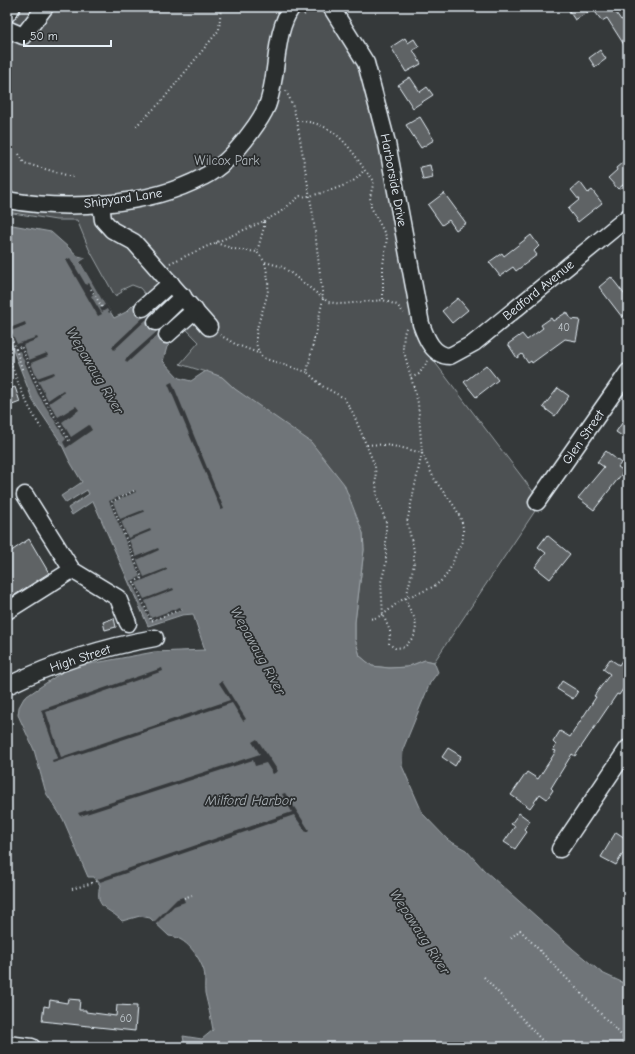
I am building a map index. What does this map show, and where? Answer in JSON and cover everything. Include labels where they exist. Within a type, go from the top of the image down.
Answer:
[{"type":"street","points":[[7,14],[12,7]]},
{"type":"street","points":[[7,29],[24,36],[45,7]]},
{"type":"street","name":"Shipyard Lane","points":[[7,200],[64,205],[153,197],[203,177],[232,156],[256,125],[266,108],[275,80],[282,31],[285,20],[292,7]]},
{"type":"street","name":"Harborside Drive","points":[[331,7],[366,63],[387,143],[421,324],[428,341],[441,354]]},
{"type":"street","points":[[102,212],[103,220],[112,230],[134,242],[209,327]]},
{"type":"street","name":"Bedford Avenue","points":[[441,354],[453,355],[474,343],[628,217]]},
{"type":"street","points":[[143,308],[171,283]]},
{"type":"street","points":[[156,322],[183,296]]},
{"type":"street","points":[[167,335],[195,310]]},
{"type":"street","name":"Glen Street","points":[[537,502],[628,372]]},
{"type":"street","points":[[25,495],[72,570],[118,598],[128,623]]},
{"type":"street","points":[[7,611],[72,570]]},
{"type":"street","name":"High Street","points":[[7,686],[68,660],[124,644],[155,638]]},
{"type":"street","points":[[560,849],[628,748]]},
{"type":"street","points":[[7,1044],[32,1047]]},
{"type":"path","points":[[136,126],[161,102],[219,30],[221,7]]},
{"type":"path","points":[[275,80],[288,94],[297,121],[314,221],[322,299],[306,372]]},
{"type":"path","points":[[297,121],[309,121],[322,125],[334,133],[355,153],[364,170],[374,181],[370,197],[371,207],[387,238],[383,264],[383,300]]},
{"type":"path","points":[[20,154],[24,164],[73,177]]},
{"type":"path","points":[[158,268],[264,221],[288,207],[300,196],[309,197],[344,185],[360,175],[364,170]]},
{"type":"path","points":[[257,252],[264,227],[264,221]]},
{"type":"path","points":[[216,243],[234,249],[257,252],[265,262],[268,289],[257,329],[256,343],[258,353]]},
{"type":"path","points":[[265,262],[283,267],[322,299],[333,304],[383,300],[397,305],[402,309],[406,317]]},
{"type":"path","points":[[91,289],[102,307]]},
{"type":"path","points":[[209,327],[235,344],[258,353],[263,358],[306,372],[322,386],[344,398],[353,413],[375,466],[377,497],[386,522],[386,564],[381,582],[383,615],[390,631],[389,644],[395,648],[405,647],[414,636],[416,627],[415,620],[406,598],[414,564],[414,550],[407,522],[422,453],[418,403],[402,348],[408,321]]},
{"type":"path","points":[[7,326],[23,372]]},
{"type":"path","points":[[16,349],[21,346],[40,392],[70,442]]},
{"type":"path","points":[[7,351],[18,387],[26,405],[40,428]]},
{"type":"path","points":[[411,378],[419,374],[441,354]]},
{"type":"path","points":[[367,445],[374,444],[406,448],[422,453],[436,481],[455,507],[461,524],[463,537],[452,566],[443,579],[432,589],[406,598],[383,615],[369,619]]},
{"type":"path","points":[[134,491],[111,502],[142,578],[134,582],[150,621],[182,609]]},
{"type":"path","points":[[72,889],[99,881]]},
{"type":"path","points":[[184,898],[192,895]]},
{"type":"path","points":[[511,938],[520,930],[628,1042]]},
{"type":"path","points":[[484,977],[548,1047]]},
{"type":"green space","name":"Wilcox Park","points":[[7,7],[322,7],[348,45],[360,69],[383,159],[424,348],[541,502],[434,662],[425,660],[407,667],[389,668],[372,666],[360,656],[355,639],[355,622],[364,550],[363,533],[235,389],[222,377],[180,364],[199,342],[149,291],[145,294],[140,288],[132,285],[121,290],[122,292],[115,296],[89,249],[77,220],[56,220],[7,212]]},
{"type":"water","name":"Milford Harbor","points":[[7,224],[51,232],[78,256],[86,258],[80,262],[114,318],[126,312],[134,304],[172,342],[167,347],[163,361],[179,378],[191,381],[206,371],[222,377],[235,389],[311,442],[344,484],[363,533],[364,550],[355,622],[355,639],[360,656],[372,666],[389,668],[407,667],[425,660],[434,662],[438,672],[430,683],[403,749],[402,766],[423,814],[448,840],[466,850],[484,870],[573,949],[602,973],[628,985],[628,1047],[185,1047],[183,1036],[202,1039],[213,1030],[205,993],[205,974],[199,959],[191,948],[181,940],[169,936],[150,918],[140,916],[122,921],[101,904],[99,899],[100,885],[94,877],[88,877],[63,819],[46,793],[34,750],[18,715],[19,707],[24,698],[68,668],[154,652],[205,650],[193,614],[182,615],[148,626],[93,501],[72,515],[68,508],[89,494],[87,490],[66,503],[61,496],[82,482],[60,441],[33,401],[7,335]]},
{"type":"pier","points":[[70,258],[86,285],[89,283],[95,293],[91,296],[102,314],[98,316],[66,260]]},
{"type":"pier","points":[[86,258],[87,260],[82,262],[111,312],[109,313],[107,309],[102,312],[100,308],[105,305],[80,262]]},
{"type":"pier","points":[[147,314],[149,317],[114,350],[112,347]]},
{"type":"pier","points":[[7,321],[10,328],[25,322],[26,325],[11,331],[17,344],[37,337],[38,339],[23,345],[29,360],[47,353],[48,356],[31,363],[37,378],[54,372],[55,374],[38,381],[48,400],[63,390],[64,393],[49,403],[58,417],[76,406],[79,410],[62,422],[71,437],[89,425],[92,430],[66,448],[63,442],[66,439],[38,394],[20,351],[16,352],[7,332]]},
{"type":"pier","points":[[161,328],[163,330],[127,363],[125,360]]},
{"type":"pier","points":[[172,382],[224,509],[221,510],[168,384]]},
{"type":"pier","points":[[135,490],[136,492],[113,502],[120,519],[143,510],[144,512],[121,521],[128,538],[150,529],[151,531],[129,540],[136,557],[158,548],[159,550],[137,560],[144,577],[167,568],[167,570],[136,583],[144,599],[173,588],[174,590],[145,601],[151,618],[180,607],[182,610],[150,621],[131,581],[140,577],[109,501]]},
{"type":"pier","points":[[162,668],[163,671],[46,712],[61,757],[230,700],[219,683],[222,681],[246,719],[243,721],[232,703],[53,763],[52,760],[58,758],[41,710]]},
{"type":"pier","points":[[257,739],[278,771],[273,774],[266,763],[255,766],[253,760],[80,816],[78,813],[260,754],[252,742]]},
{"type":"pier","points":[[285,793],[309,830],[306,832],[294,815],[100,882],[98,879],[292,812],[282,794]]},
{"type":"pier","points":[[183,897],[185,902],[174,906],[154,926],[152,924],[177,899]]},
{"type":"building","points":[[575,7],[612,7],[621,20],[628,16],[628,51],[607,18],[602,21],[593,9],[575,20],[569,11]]},
{"type":"building","points":[[405,38],[408,43],[414,39],[419,47],[413,50],[421,64],[406,72],[391,47]]},
{"type":"building","points":[[600,50],[606,59],[595,67],[589,58]]},
{"type":"building","points":[[410,77],[420,92],[427,87],[433,95],[413,108],[398,85]]},
{"type":"building","points":[[420,117],[434,140],[421,148],[406,125]]},
{"type":"building","points":[[628,158],[628,181],[618,189],[608,178],[617,170],[616,168]]},
{"type":"building","points":[[430,165],[433,178],[423,180],[420,167]]},
{"type":"building","points":[[580,182],[588,193],[592,190],[602,203],[578,222],[568,209],[579,200],[571,190]]},
{"type":"building","points":[[444,193],[466,223],[456,230],[449,220],[442,225],[428,205]]},
{"type":"building","points":[[531,235],[539,246],[534,251],[537,255],[516,271],[513,267],[500,276],[489,262],[502,253],[504,256]]},
{"type":"building","points":[[611,277],[628,299],[628,313],[622,317],[599,287]]},
{"type":"building","points":[[458,298],[468,310],[452,323],[442,311]]},
{"type":"building","points":[[567,312],[571,319],[580,320],[576,341],[565,339],[532,363],[531,361],[528,363],[522,354],[517,358],[508,344],[522,334],[527,340],[543,328],[541,325],[551,318],[553,321]]},
{"type":"building","points":[[486,365],[498,380],[476,397],[464,382]]},
{"type":"building","points":[[15,387],[20,402],[7,407],[7,390]]},
{"type":"building","points":[[558,388],[569,396],[555,416],[543,407]]},
{"type":"building","points":[[628,414],[628,440],[616,432]]},
{"type":"building","points":[[606,451],[621,463],[618,467],[624,471],[594,510],[578,498],[604,467],[597,462]]},
{"type":"building","points":[[547,535],[570,554],[550,579],[535,567],[546,553],[538,547]]},
{"type":"building","points":[[29,539],[49,573],[7,600],[7,554]]},
{"type":"building","points":[[114,618],[116,627],[105,630],[103,622]]},
{"type":"building","points":[[628,651],[628,682],[619,695],[617,694],[575,756],[572,754],[551,788],[553,790],[547,799],[540,794],[530,808],[511,795],[527,772],[538,779],[556,751],[553,750],[556,745],[553,742],[560,731],[570,737],[596,697],[594,696],[610,674],[603,669],[610,659],[619,665]]},
{"type":"building","points":[[562,681],[578,691],[573,699],[557,689]]},
{"type":"building","points":[[448,748],[461,756],[455,766],[442,757]]},
{"type":"building","points":[[519,813],[530,821],[524,829],[527,832],[515,849],[504,842],[515,826],[511,824]]},
{"type":"building","points":[[616,832],[628,840],[628,845],[616,865],[601,857]]},
{"type":"building","points":[[68,999],[80,1000],[79,1010],[116,1016],[117,1005],[137,1006],[135,1031],[42,1021],[44,1006],[49,1007],[50,1000],[67,1003]]},
{"type":"water label","name":"Wepawaug River","points":[[95,371]]},
{"type":"water label","name":"Wepawaug River","points":[[258,651]]},
{"type":"water label","name":"Wepawaug River","points":[[420,932]]}]
